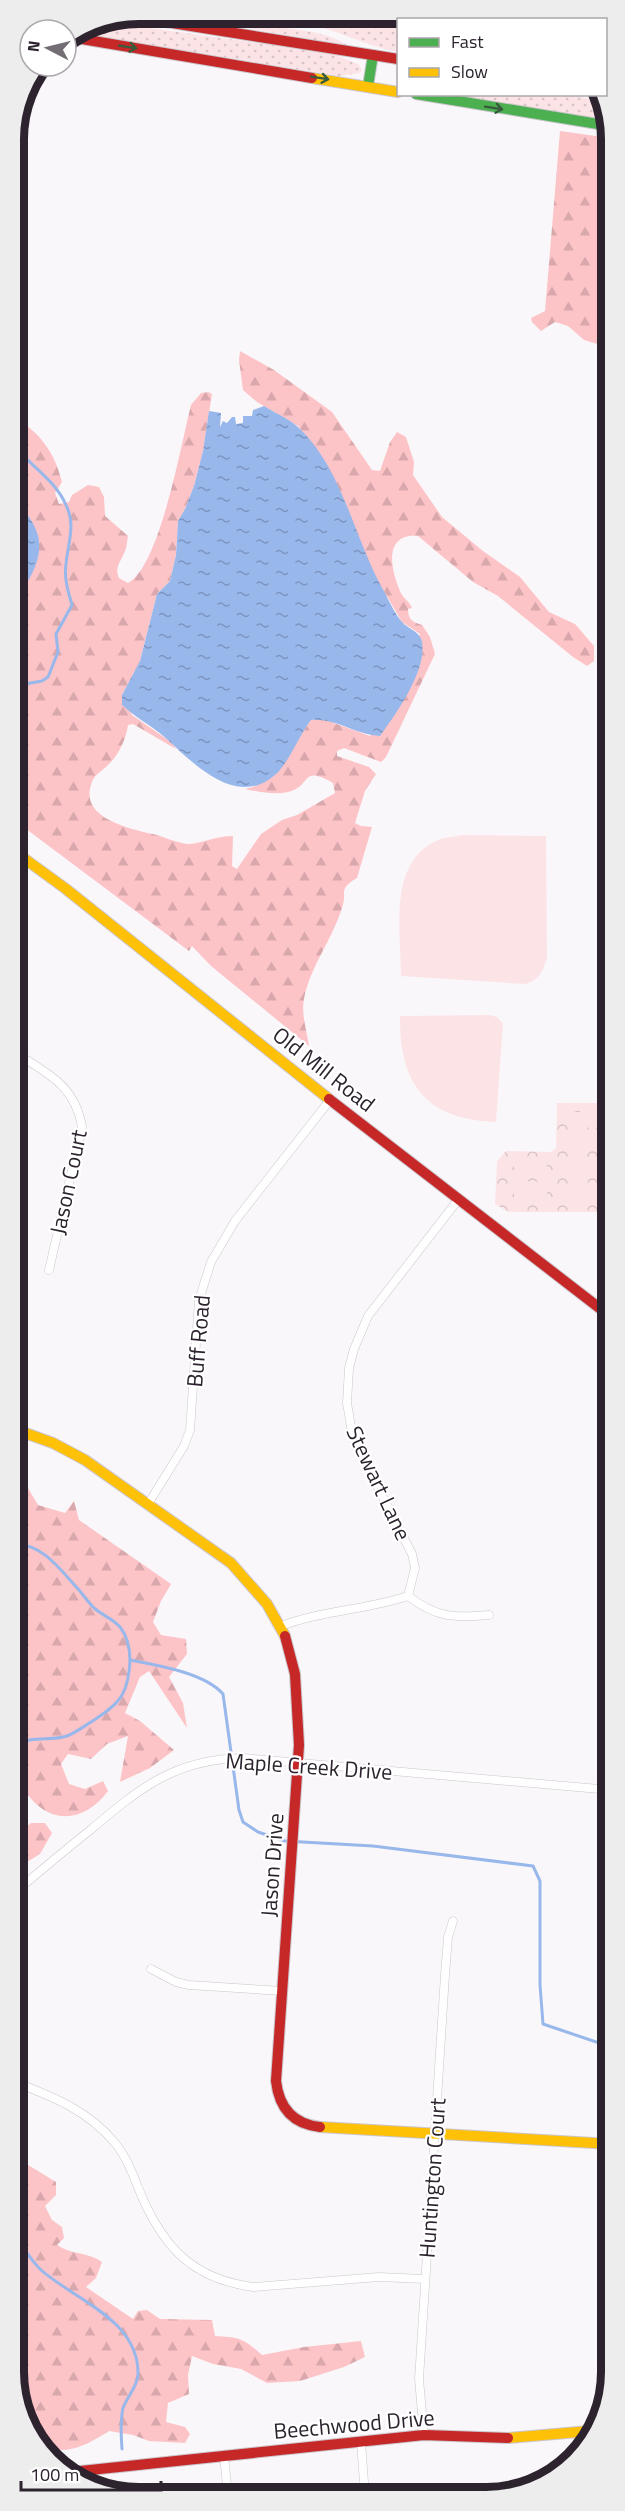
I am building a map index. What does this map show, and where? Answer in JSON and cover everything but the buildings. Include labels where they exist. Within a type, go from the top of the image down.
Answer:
[{"type":"main road","points":[[178,24],[397,59]]},
{"type":"main road","points":[[82,39],[397,92]]},
{"type":"main road","points":[[368,86],[373,55]]},
{"type":"main road","points":[[428,96],[600,124]]},
{"type":"main road","name":"Old Mill Road","points":[[24,859],[112,925],[330,1100],[601,1309]]},
{"type":"main road","name":"Jason Drive","points":[[24,1433],[53,1443],[84,1460],[231,1563],[249,1580],[281,1626],[291,1654],[296,1684],[298,1763],[276,2095],[281,2106],[295,2121],[306,2126],[601,2143]]},
{"type":"main road","name":"Beechwood Drive","points":[[80,2471],[424,2435],[514,2438],[584,2432]]},
{"type":"street","name":"Jason Court","points":[[24,1059],[65,1088],[79,1110],[82,1127],[49,1270]]},
{"type":"street","name":"Buff Road","points":[[148,1504],[184,1446],[190,1430],[199,1300],[211,1262],[235,1221],[330,1100]]},
{"type":"street","name":"Stewart Lane","points":[[408,1596],[415,1568],[412,1554],[353,1438],[347,1403],[349,1368],[354,1349],[368,1316],[458,1200]]},
{"type":"street","points":[[281,1626],[304,1617],[367,1607],[408,1596],[432,1612],[448,1617],[489,1615]]},
{"type":"street","name":"Maple Creek Drive","points":[[24,1885],[135,1792],[166,1774],[198,1763],[227,1758],[601,1789]]},
{"type":"street","name":"Huntington Court","points":[[424,2435],[418,2379],[445,1975],[448,1937],[453,1921]]},
{"type":"street","points":[[151,1970],[176,1982],[189,1985],[283,1991]]},
{"type":"street","points":[[24,2085],[62,2100],[94,2120],[117,2145],[126,2160],[150,2216],[167,2244],[178,2256],[206,2272],[239,2285],[253,2287],[378,2277],[425,2278]]},
{"type":"street","points":[[361,2442],[364,2487]]},
{"type":"street","points":[[224,2456],[227,2487]]},
{"type":"green space","points":[[306,24],[397,24],[397,52],[374,46]]},
{"type":"green space","points":[[127,25],[330,53],[358,64],[362,69],[360,73],[340,76],[90,35]]},
{"type":"green space","points":[[266,27],[320,33],[349,46],[247,28]]},
{"type":"green space","points":[[455,96],[573,96],[594,99],[599,118]]},
{"type":"green space","points":[[560,131],[601,137],[601,345],[584,340],[568,326],[555,322],[541,331],[531,318],[545,311]]},
{"type":"green space","points":[[240,351],[274,370],[332,412],[372,470],[380,471],[390,442],[397,432],[406,437],[414,462],[413,475],[442,517],[483,551],[520,577],[549,612],[575,624],[594,646],[594,661],[587,666],[498,596],[473,582],[418,536],[407,537],[394,547],[392,565],[394,575],[402,595],[412,608],[408,609],[410,618],[422,625],[430,637],[435,654],[386,757],[381,762],[344,748],[337,751],[337,756],[369,767],[376,774],[365,791],[355,823],[372,827],[357,878],[345,888],[344,902],[338,920],[307,987],[303,1011],[309,1046],[211,966],[192,946],[189,951],[24,827],[24,585],[36,564],[24,513],[24,424],[39,436],[55,461],[62,482],[55,493],[59,504],[69,502],[72,495],[88,485],[99,487],[104,497],[105,516],[128,536],[126,549],[117,570],[119,578],[128,583],[139,572],[150,554],[159,529],[168,502],[191,405],[201,393],[212,394],[203,451],[194,486],[178,521],[176,555],[170,581],[157,594],[140,661],[122,695],[132,715],[171,742],[176,749],[133,724],[128,725],[119,752],[95,777],[89,795],[92,805],[110,820],[188,844],[233,836],[232,866],[237,869],[261,834],[282,820],[297,815],[335,793],[333,783],[315,776],[307,778],[301,786],[283,793],[245,789],[258,785],[277,771],[311,720],[323,719],[370,736],[420,634],[402,622],[372,571],[348,511],[323,459],[298,426],[257,402],[243,390]]},
{"type":"green space","points":[[461,835],[546,836],[547,958],[540,975],[530,982],[525,984],[401,976],[400,900],[411,864],[422,850],[438,840]]},
{"type":"green space","points":[[489,1015],[497,1017],[503,1024],[496,1122],[472,1120],[451,1114],[435,1106],[421,1094],[411,1079],[401,1040],[400,1016]]},
{"type":"green space","points":[[557,1103],[601,1103],[601,1212],[508,1212],[495,1204],[497,1161],[506,1151],[551,1152],[556,1148]]},
{"type":"green space","points":[[570,1112],[601,1112],[601,1128],[570,1127]]},
{"type":"green space","points":[[570,1133],[601,1133],[601,1149],[569,1148]]},
{"type":"green space","points":[[514,1161],[547,1162],[547,1177],[514,1176]]},
{"type":"green space","points":[[569,1162],[601,1163],[601,1178],[569,1177]]},
{"type":"green space","points":[[514,1181],[547,1182],[547,1198],[514,1197]]},
{"type":"green space","points":[[569,1182],[601,1183],[601,1198],[568,1198]]},
{"type":"green space","points":[[24,1481],[38,1505],[65,1513],[74,1501],[79,1520],[171,1584],[153,1622],[161,1635],[186,1639],[187,1654],[169,1677],[183,1703],[187,1728],[149,1671],[140,1677],[125,1713],[140,1721],[174,1750],[150,1768],[120,1782],[128,1736],[107,1744],[91,1759],[68,1754],[61,1764],[69,1784],[85,1789],[103,1781],[108,1791],[92,1807],[73,1816],[53,1814],[30,1798],[24,1789]]},
{"type":"green space","points":[[31,1823],[45,1823],[52,1833],[40,1854],[24,1864],[24,1829]]},
{"type":"green space","points":[[24,2162],[56,2182],[56,2195],[45,2206],[52,2220],[62,2227],[64,2238],[57,2245],[102,2262],[96,2278],[86,2287],[133,2319],[138,2311],[147,2310],[160,2319],[212,2320],[215,2336],[241,2340],[262,2355],[304,2347],[361,2341],[365,2357],[344,2367],[300,2381],[267,2383],[241,2369],[213,2364],[192,2356],[188,2375],[189,2394],[168,2403],[166,2422],[185,2427],[190,2434],[185,2443],[149,2441],[133,2435],[109,2431],[79,2447],[55,2450],[43,2436],[33,2416],[25,2387]]},
{"type":"water","points":[[264,406],[299,428],[327,464],[374,573],[398,617],[419,636],[422,642],[422,653],[420,666],[409,692],[380,736],[329,722],[311,720],[276,774],[262,783],[248,787],[234,786],[206,773],[159,732],[122,705],[122,695],[140,661],[157,594],[170,581],[176,555],[178,521],[194,486],[203,451],[209,411],[221,413],[220,427],[223,421],[227,423],[232,417],[235,417],[236,424],[243,423],[243,416],[252,416],[253,410]]},
{"type":"water","points":[[24,511],[39,538],[37,562],[24,588]]},
{"type":"waterway","points":[[24,457],[56,488],[69,512],[71,527],[66,575],[72,605],[56,634],[58,652],[48,677],[42,681],[24,684]]},
{"type":"waterway","points":[[24,1545],[51,1560],[94,1608],[117,1624],[127,1639],[130,1661],[124,1691],[109,1710],[67,1736],[24,1742]]},
{"type":"waterway","points":[[130,1660],[193,1675],[223,1694],[239,1810],[243,1822],[258,1832],[285,1841],[373,1846],[533,1866],[540,1881],[540,1985],[543,2024],[601,2044]]},
{"type":"waterway","points":[[24,2249],[41,2270],[117,2325],[128,2339],[136,2355],[138,2374],[136,2383],[123,2408],[122,2449]]},
{"type":"traffic: fast","points":[[368,86],[373,55]]},
{"type":"traffic: fast","points":[[428,96],[600,124]]},
{"type":"traffic: slow","points":[[312,78],[397,92]]},
{"type":"traffic: slow","points":[[24,858],[66,889],[329,1099]]},
{"type":"traffic: slow","points":[[24,1433],[53,1443],[85,1460],[231,1563],[267,1604],[285,1636]]},
{"type":"traffic: slow","points":[[320,2127],[601,2143]]},
{"type":"traffic: slow","points":[[508,2438],[584,2431]]},
{"type":"traffic: jam","points":[[178,24],[397,59]]},
{"type":"traffic: jam","points":[[82,39],[312,78]]},
{"type":"traffic: jam","points":[[329,1099],[601,1309]]},
{"type":"traffic: jam","points":[[285,1636],[295,1674],[299,1745],[276,2081],[280,2099],[289,2113],[302,2122],[320,2127]]},
{"type":"traffic: jam","points":[[81,2471],[424,2435],[508,2438]]}]
